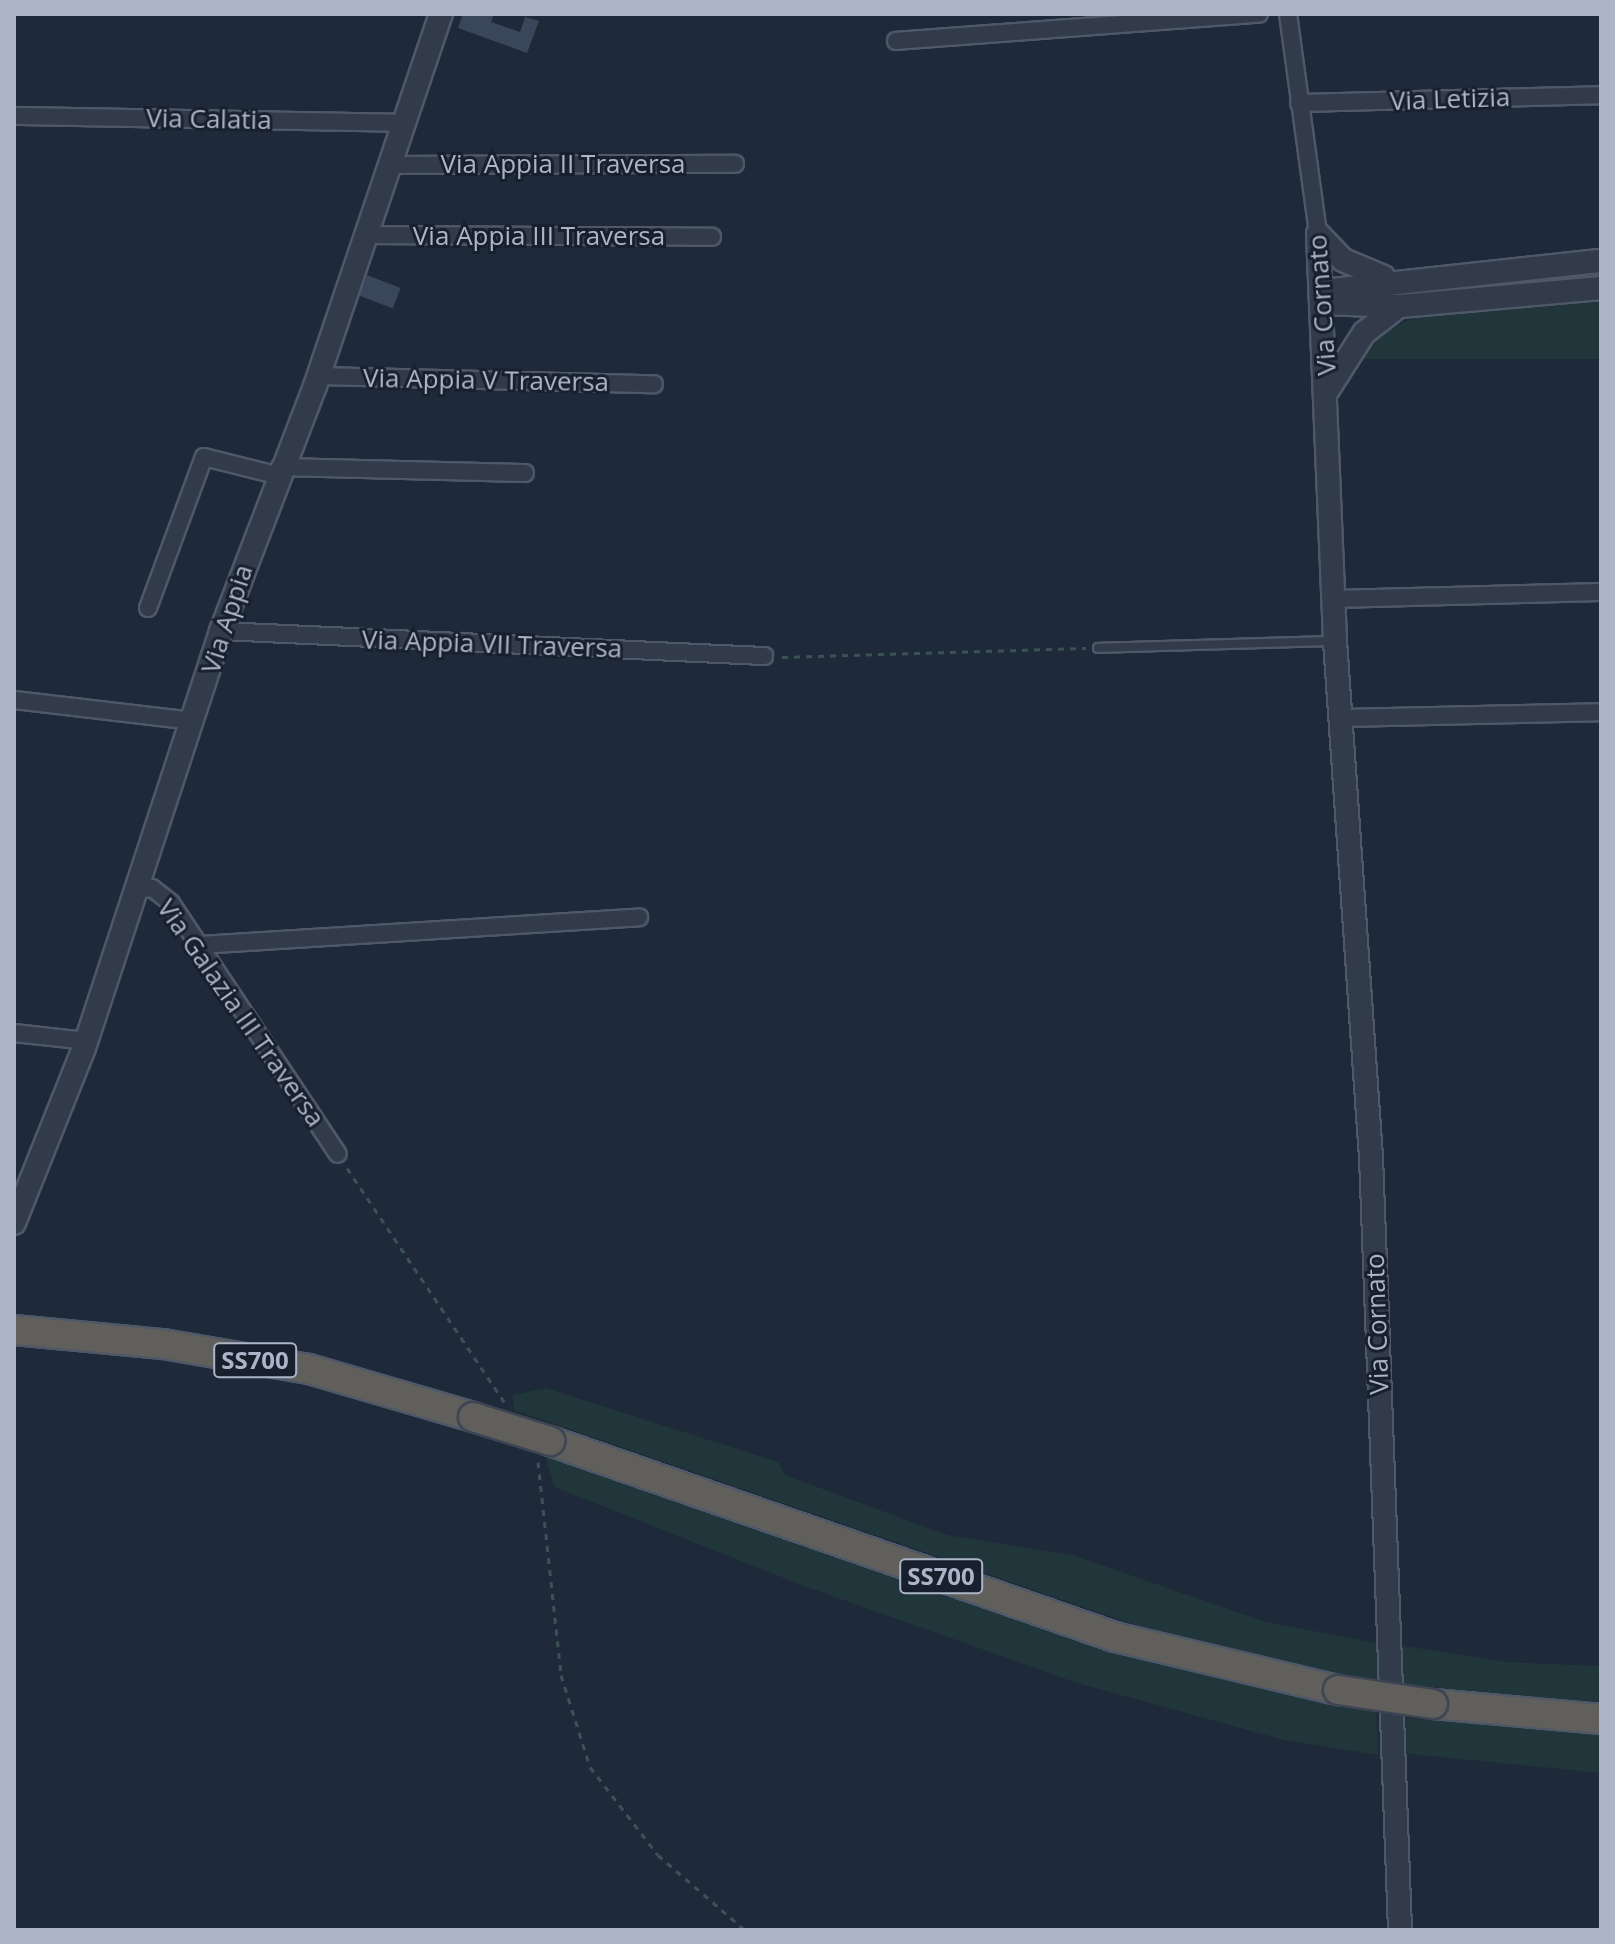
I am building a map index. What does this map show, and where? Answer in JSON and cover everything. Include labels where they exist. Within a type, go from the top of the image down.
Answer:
[{"type":"highway","name":"SS700","points":[[22,1330],[309,1369],[473,1417],[543,1450],[1115,1637],[1338,1690],[1433,1704],[1601,1719]]},
{"type":"street","name":"Via Appia","points":[[14,1223],[86,1041],[133,890],[194,721],[221,631],[278,471],[318,376],[441,14]]},
{"type":"street","points":[[896,41],[1259,14]]},
{"type":"street","name":"Via Cornato","points":[[1288,14],[1318,234],[1323,297],[1335,641],[1371,1157],[1400,1930]]},
{"type":"street","name":"Via Letizia","points":[[1299,103],[1601,95]]},
{"type":"street","name":"Via Calatia","points":[[14,116],[403,123]]},
{"type":"street","name":"Via Appia II Traversa","points":[[390,165],[735,164]]},
{"type":"street","points":[[1318,234],[1353,266],[1393,279]]},
{"type":"street","name":"Via Appia III Traversa","points":[[366,235],[712,237]]},
{"type":"street","points":[[1323,297],[1393,279],[1601,261]]},
{"type":"street","points":[[1323,297],[1400,306],[1601,288]]},
{"type":"street","points":[[1327,391],[1364,333],[1400,306]]},
{"type":"street","name":"Via Appia V Traversa","points":[[318,376],[654,384]]},
{"type":"street","points":[[148,608],[204,457],[278,471],[525,473]]},
{"type":"street","points":[[1334,599],[1601,592]]},
{"type":"street","name":"Via Appia VII Traversa","points":[[221,631],[764,656]]},
{"type":"street","points":[[14,700],[194,721]]},
{"type":"street","points":[[1341,718],[1601,712]]},
{"type":"street","name":"Via Galazia III Traversa","points":[[133,890],[152,888],[171,903],[338,1154]]},
{"type":"street","points":[[200,945],[639,917]]},
{"type":"street","points":[[14,1033],[86,1041]]},
{"type":"lane","points":[[1098,648],[1335,641]]},
{"type":"path","points":[[764,656],[1098,648]]},
{"type":"path","points":[[338,1154],[508,1409]]},
{"type":"path","points":[[543,1450],[561,1675],[590,1767],[658,1855],[745,1930]]},
{"type":"green space","points":[[1601,300],[1601,359],[1360,359],[1377,336],[1416,316]]},
{"type":"green space","points":[[546,1388],[778,1462],[785,1475],[947,1535],[1072,1555],[1266,1622],[1377,1643],[1377,1680],[1280,1664],[1126,1622],[514,1410],[513,1395]]},
{"type":"green space","points":[[545,1456],[1215,1678],[1376,1710],[1378,1755],[1284,1740],[1074,1682],[807,1587],[554,1487]]},
{"type":"green space","points":[[1399,1645],[1506,1662],[1601,1666],[1601,1703],[1398,1684]]},
{"type":"green space","points":[[1400,1718],[1601,1732],[1601,1773],[1400,1753]]},
{"type":"building","points":[[463,14],[494,14],[491,22],[520,32],[525,17],[539,21],[527,53],[458,28]]},
{"type":"building","points":[[367,275],[401,288],[393,308],[359,296]]}]
